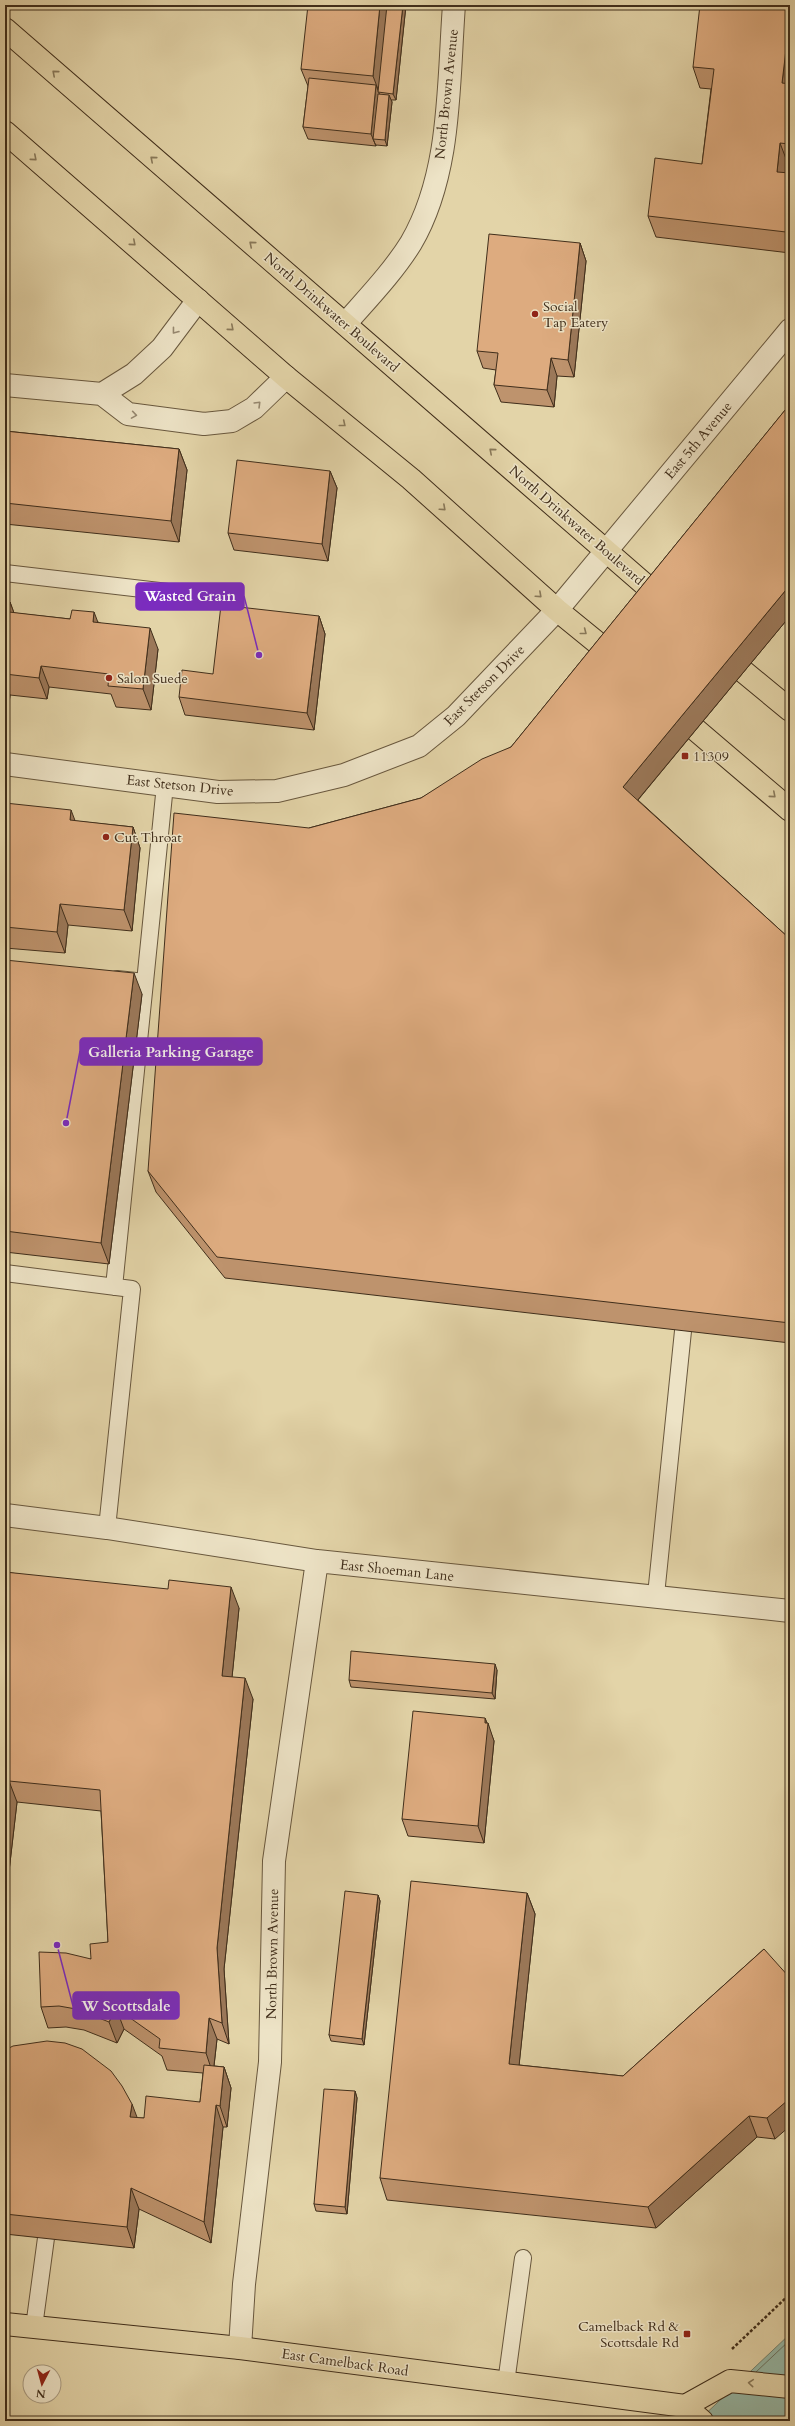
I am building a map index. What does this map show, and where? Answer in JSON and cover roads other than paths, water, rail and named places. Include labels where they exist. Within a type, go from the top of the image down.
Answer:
[{"type":"main road","name":"North Drinkwater Boulevard","points":[[5,29],[346,323],[658,596]]},
{"type":"main road","points":[[5,132],[286,377],[411,479],[557,610],[611,654]]},
{"type":"main road","points":[[744,672],[790,710]]},
{"type":"main road","points":[[696,730],[790,810]]},
{"type":"main road","name":"East Camelback Road","points":[[5,2324],[240,2348],[685,2406]]},
{"type":"main road","points":[[702,2421],[685,2406],[730,2381],[790,2387]]},
{"type":"street","name":"North Brown Avenue","points":[[346,323],[375,291],[411,243],[432,195],[443,146],[454,5]]},
{"type":"street","points":[[102,394],[134,374],[162,348],[198,300]]},
{"type":"street","name":"East 5th Avenue","points":[[557,610],[790,330]]},
{"type":"street","points":[[5,385],[102,394],[128,414],[204,424],[232,421],[249,411],[286,377]]},
{"type":"street","name":"East Stetson Drive","points":[[5,764],[218,792],[277,791],[344,775],[419,746],[456,716],[557,610]]},
{"type":"street","name":"East Shoeman Lane","points":[[5,1515],[107,1528],[317,1561],[790,1611]]},
{"type":"street","name":"North Brown Avenue","points":[[240,2348],[244,2284],[270,2062],[274,1861],[317,1561]]},
{"type":"lane","points":[[5,573],[185,594]]},
{"type":"lane","points":[[114,1287],[165,785]]},
{"type":"lane","points":[[103,978],[144,982]]},
{"type":"lane","points":[[5,1273],[132,1289],[107,1528]]},
{"type":"lane","points":[[656,1596],[683,1330]]},
{"type":"lane","points":[[34,2327],[46,2238]]},
{"type":"lane","points":[[506,2383],[522,2258]]},
{"type":"water","points":[[790,2334],[790,2421],[698,2421]]},
{"type":"place","name":"Social Tap Eatery","points":[[535,314]]},
{"type":"place","name":"Wasted Grain","points":[[259,655]]},
{"type":"place","name":"Salon Suede","points":[[109,678]]},
{"type":"place","name":"11309","points":[[685,756]]},
{"type":"place","name":"Cut Throat","points":[[106,837]]},
{"type":"place","name":"Galleria Parking Garage","points":[[66,1123]]},
{"type":"place","name":"W Scottsdale","points":[[57,1945]]},
{"type":"place","name":"Camelback Rd & Scottsdale Rd","points":[[687,2334]]}]
